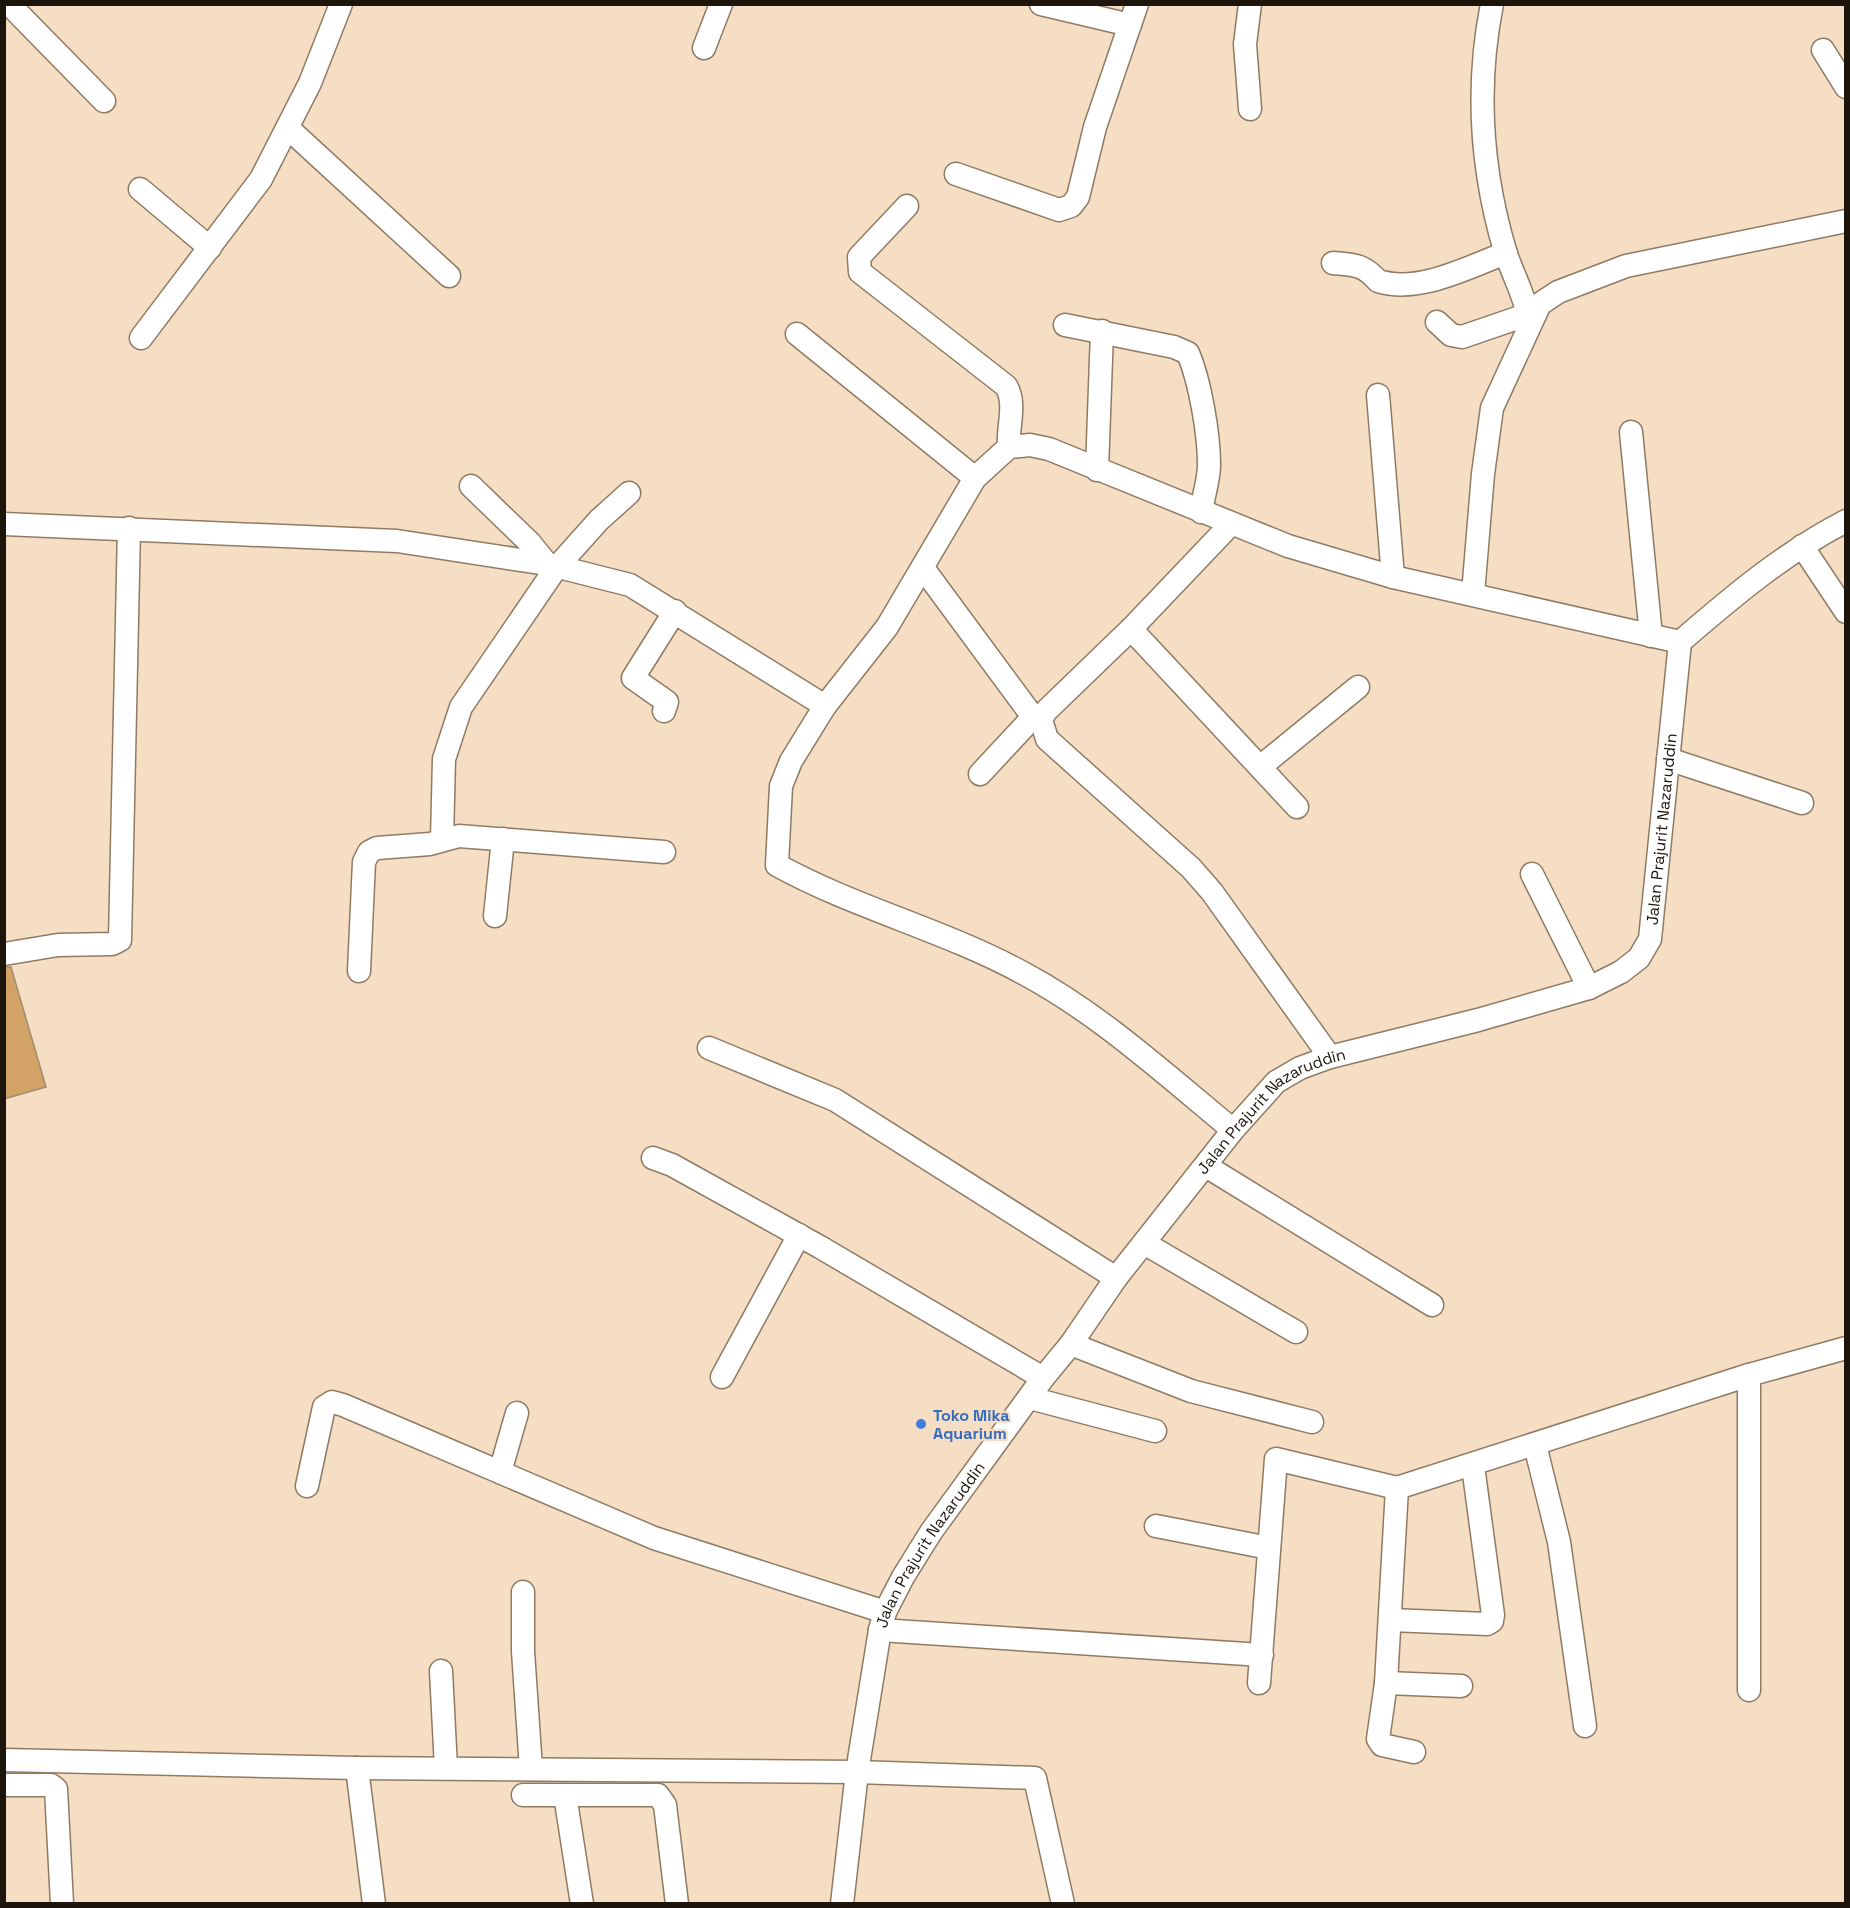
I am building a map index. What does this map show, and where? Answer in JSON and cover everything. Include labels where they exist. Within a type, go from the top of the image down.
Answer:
[{"type":"street","points":[[9,4],[105,101]]},
{"type":"street","points":[[141,338],[261,179],[289,129],[341,4]]},
{"type":"street","points":[[704,48],[721,4]]},
{"type":"street","points":[[956,174],[1059,210],[1071,206],[1078,197],[1095,127],[1133,15],[1041,4]]},
{"type":"street","points":[[1250,109],[1245,44],[1251,4]]},
{"type":"street","points":[[1492,4],[1480,91],[1484,151],[1493,205],[1506,253],[1529,318]]},
{"type":"street","points":[[1823,50],[1845,87]]},
{"type":"street","points":[[289,129],[449,276]]},
{"type":"street","points":[[140,189],[210,248]]},
{"type":"street","points":[[907,206],[859,257],[860,272],[1006,386],[1013,402],[1009,447]]},
{"type":"street","points":[[1473,594],[1492,408],[1529,318],[1540,304],[1558,292],[1626,267],[1845,221]]},
{"type":"street","points":[[1333,263],[1353,263],[1371,273],[1378,281],[1403,284],[1420,283],[1506,253]]},
{"type":"street","points":[[1437,322],[1451,335],[1462,337],[1529,318]]},
{"type":"street","points":[[1065,325],[1174,347],[1188,353],[1203,415],[1209,466],[1201,512]]},
{"type":"street","points":[[1096,470],[1102,331]]},
{"type":"street","points":[[797,334],[975,478]]},
{"type":"street","points":[[1378,395],[1393,577]]},
{"type":"street","points":[[1631,432],[1651,636]]},
{"type":"street","points":[[1233,1130],[1100,1020],[1062,995],[1020,971],[777,865],[781,786],[791,761],[825,706],[886,627],[975,478],[1009,447],[1030,445],[1049,449],[1288,546],[1393,577],[1680,642],[1749,583],[1802,546],[1845,521]]},
{"type":"street","points":[[471,486],[551,566]]},
{"type":"street","points":[[442,840],[444,759],[461,707],[551,566],[629,493]]},
{"type":"street","points":[[4,524],[398,541],[551,566],[630,585],[825,706]]},
{"type":"street","points":[[980,774],[1131,629],[1231,524]]},
{"type":"street","points":[[4,954],[58,945],[112,944],[120,940],[129,528]]},
{"type":"street","points":[[1802,546],[1845,612]]},
{"type":"street","points":[[923,568],[1037,718],[1047,739],[1191,868],[1212,892],[1330,1057]]},
{"type":"street","points":[[664,711],[667,702],[633,678],[675,611]]},
{"type":"street","points":[[1131,629],[1297,807]]},
{"type":"street","name":"Jalan Prajurit Nazaruddin","points":[[842,1904],[857,1772],[883,1621],[931,1532],[1043,1378],[1071,1344],[1116,1278],[1233,1130],[1276,1082],[1300,1068],[1330,1057],[1478,1020],[1589,988],[1621,972],[1639,958],[1650,939],[1680,642]]},
{"type":"street","points":[[1260,767],[1358,687]]},
{"type":"street","points":[[1668,759],[1802,803]]},
{"type":"street","points":[[359,971],[364,862],[369,852],[459,836],[664,852]]},
{"type":"street","points":[[495,916],[503,839]]},
{"type":"street","points":[[1532,874],[1589,988]]},
{"type":"street","points":[[709,1048],[835,1100],[1116,1278]]},
{"type":"street","points":[[653,1158],[672,1165],[799,1235],[1043,1378]]},
{"type":"street","points":[[1206,1166],[1432,1305]]},
{"type":"street","points":[[722,1377],[799,1235]]},
{"type":"street","points":[[1144,1243],[1296,1332]]},
{"type":"street","points":[[1071,1344],[1191,1390],[1312,1422]]},
{"type":"street","points":[[1259,1683],[1276,1459],[1397,1488],[1473,1466],[1749,1376],[1845,1348]]},
{"type":"street","points":[[1749,1376],[1749,1690]]},
{"type":"street","points":[[1030,1398],[1155,1431]]},
{"type":"street","points":[[307,1486],[324,1407],[332,1402],[654,1538],[883,1621],[1262,1655]]},
{"type":"street","points":[[500,1472],[517,1413]]},
{"type":"street","points":[[1535,1446],[1559,1542],[1586,1726]]},
{"type":"street","points":[[1391,1620],[1487,1624],[1492,1621],[1473,1466]]},
{"type":"street","points":[[1397,1488],[1391,1620],[1379,1743],[1414,1752]]},
{"type":"street","points":[[1156,1526],[1269,1548]]},
{"type":"street","points":[[523,1592],[523,1651],[531,1769]]},
{"type":"street","points":[[441,1671],[446,1768]]},
{"type":"street","points":[[1386,1683],[1461,1686]]},
{"type":"street","points":[[4,1760],[357,1768],[857,1772],[1035,1778],[1064,1904]]},
{"type":"street","points":[[357,1768],[374,1904]]},
{"type":"street","points":[[4,1785],[51,1785],[56,1789],[62,1904]]},
{"type":"street","points":[[523,1795],[658,1795],[663,1798],[677,1904]]},
{"type":"street","points":[[565,1795],[582,1904]]},
{"type":"building","points":[[4,967],[11,967],[46,1087],[4,1099]]},
{"type":"place","name":"Toko Mika Aquarium","points":[[921,1424]]}]
